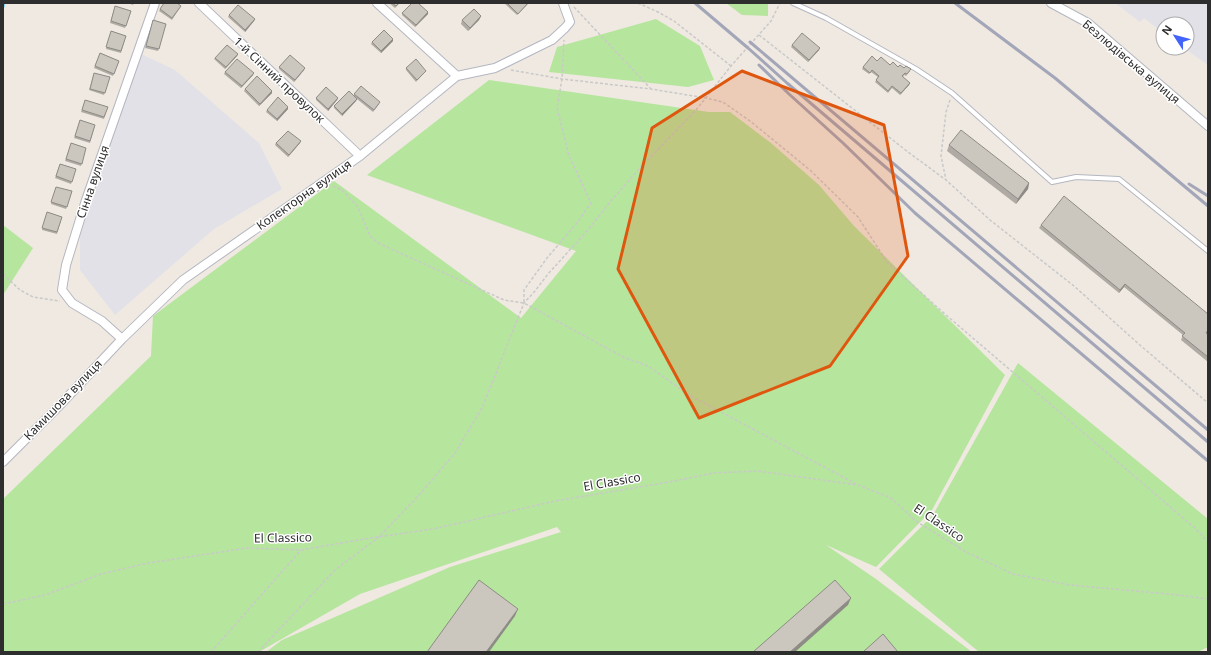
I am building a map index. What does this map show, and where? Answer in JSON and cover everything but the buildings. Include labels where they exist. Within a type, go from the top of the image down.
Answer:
[{"type":"street","name":"Сінна вулиця","points":[[122,338],[102,321],[72,303],[62,290],[66,264],[86,200],[155,3]]},
{"type":"street","name":"1-й Сінний провулок","points":[[198,3],[360,156]]},
{"type":"street","points":[[377,3],[457,76]]},
{"type":"street","points":[[563,3],[570,22],[565,28]]},
{"type":"street","name":"Безлюдівська вулиця","points":[[1051,3],[1088,23],[1208,126]]},
{"type":"street","name":"Колекторна вулиця","points":[[122,338],[183,280],[360,156],[457,76],[495,68],[552,40],[565,28]]},
{"type":"street","name":"Камишова вулиця","points":[[3,462],[60,405],[122,338]]},
{"type":"lane","points":[[793,3],[826,18],[916,69],[952,93],[1052,182],[1076,177],[1119,179],[1208,251]]},
{"type":"path","points":[[570,3],[651,89]]},
{"type":"path","points":[[638,3],[674,21],[731,66]]},
{"type":"path","points":[[524,303],[640,168],[696,110],[731,66],[771,21],[780,3]]},
{"type":"path","points":[[258,652],[335,570],[379,537],[420,494],[455,453],[482,408],[524,303],[524,290],[547,258],[576,224],[591,203],[569,156],[557,108],[562,78],[565,28]]},
{"type":"path","points":[[759,35],[901,147],[946,180],[990,220],[1074,286],[1208,403]]},
{"type":"path","points":[[510,70],[651,89],[723,102],[750,121],[810,170],[858,217],[887,262],[946,315],[1196,529],[1208,542]]},
{"type":"path","points":[[946,180],[940,156],[946,112],[952,93]]},
{"type":"path","points":[[324,181],[342,190],[358,207],[370,236],[378,243],[504,300],[524,303],[623,357],[648,366],[689,395],[858,484]]},
{"type":"path","points":[[3,274],[20,290],[33,297],[72,303]]},
{"type":"path","name":"El Classico","points":[[3,604],[45,595],[101,574],[148,563],[248,548],[301,550],[433,529],[555,501],[713,473],[758,471],[858,484],[890,498],[917,522],[968,553],[1013,574],[1070,585],[1208,599]]},
{"type":"path","points":[[211,652],[301,550]]},
{"type":"highlighted area","points":[[742,71],[884,125],[908,256],[830,366],[699,418],[618,269],[652,128]]},
{"type":"shaded area","points":[[1115,3],[1208,3],[1208,65],[1195,56],[1195,16],[1155,16],[1155,27],[1144,18],[1140,22]]},
{"type":"shaded area","points":[[141,54],[175,70],[259,143],[282,189],[214,229],[115,315],[80,270],[80,234]]},
{"type":"green space","points":[[726,3],[767,3],[768,16],[742,15]]},
{"type":"green space","points":[[656,19],[700,46],[714,80],[688,87],[549,72],[557,47]]},
{"type":"green space","points":[[489,80],[709,112],[730,112],[771,143],[819,185],[854,226],[1005,375],[932,510],[876,567],[826,545],[876,579],[972,652],[266,652],[282,640],[450,567],[561,532],[557,527],[360,594],[259,652],[3,652],[3,499],[151,356],[153,316],[334,181],[521,318],[576,251],[367,175]]},
{"type":"green space","points":[[3,225],[33,248],[3,295]]},
{"type":"green space","points":[[1018,363],[1208,519],[1208,647],[1198,652],[979,652],[879,569],[933,515]]},
{"type":"waterway","points":[[3,7],[4,3]]},
{"type":"railway","points":[[695,3],[1208,442]]},
{"type":"railway","points":[[955,3],[1055,78],[1208,206]]},
{"type":"railway","points":[[750,42],[1208,430]]},
{"type":"railway","points":[[759,65],[843,143],[915,213],[1208,461]]},
{"type":"railway","points":[[1189,184],[1208,196]]}]
